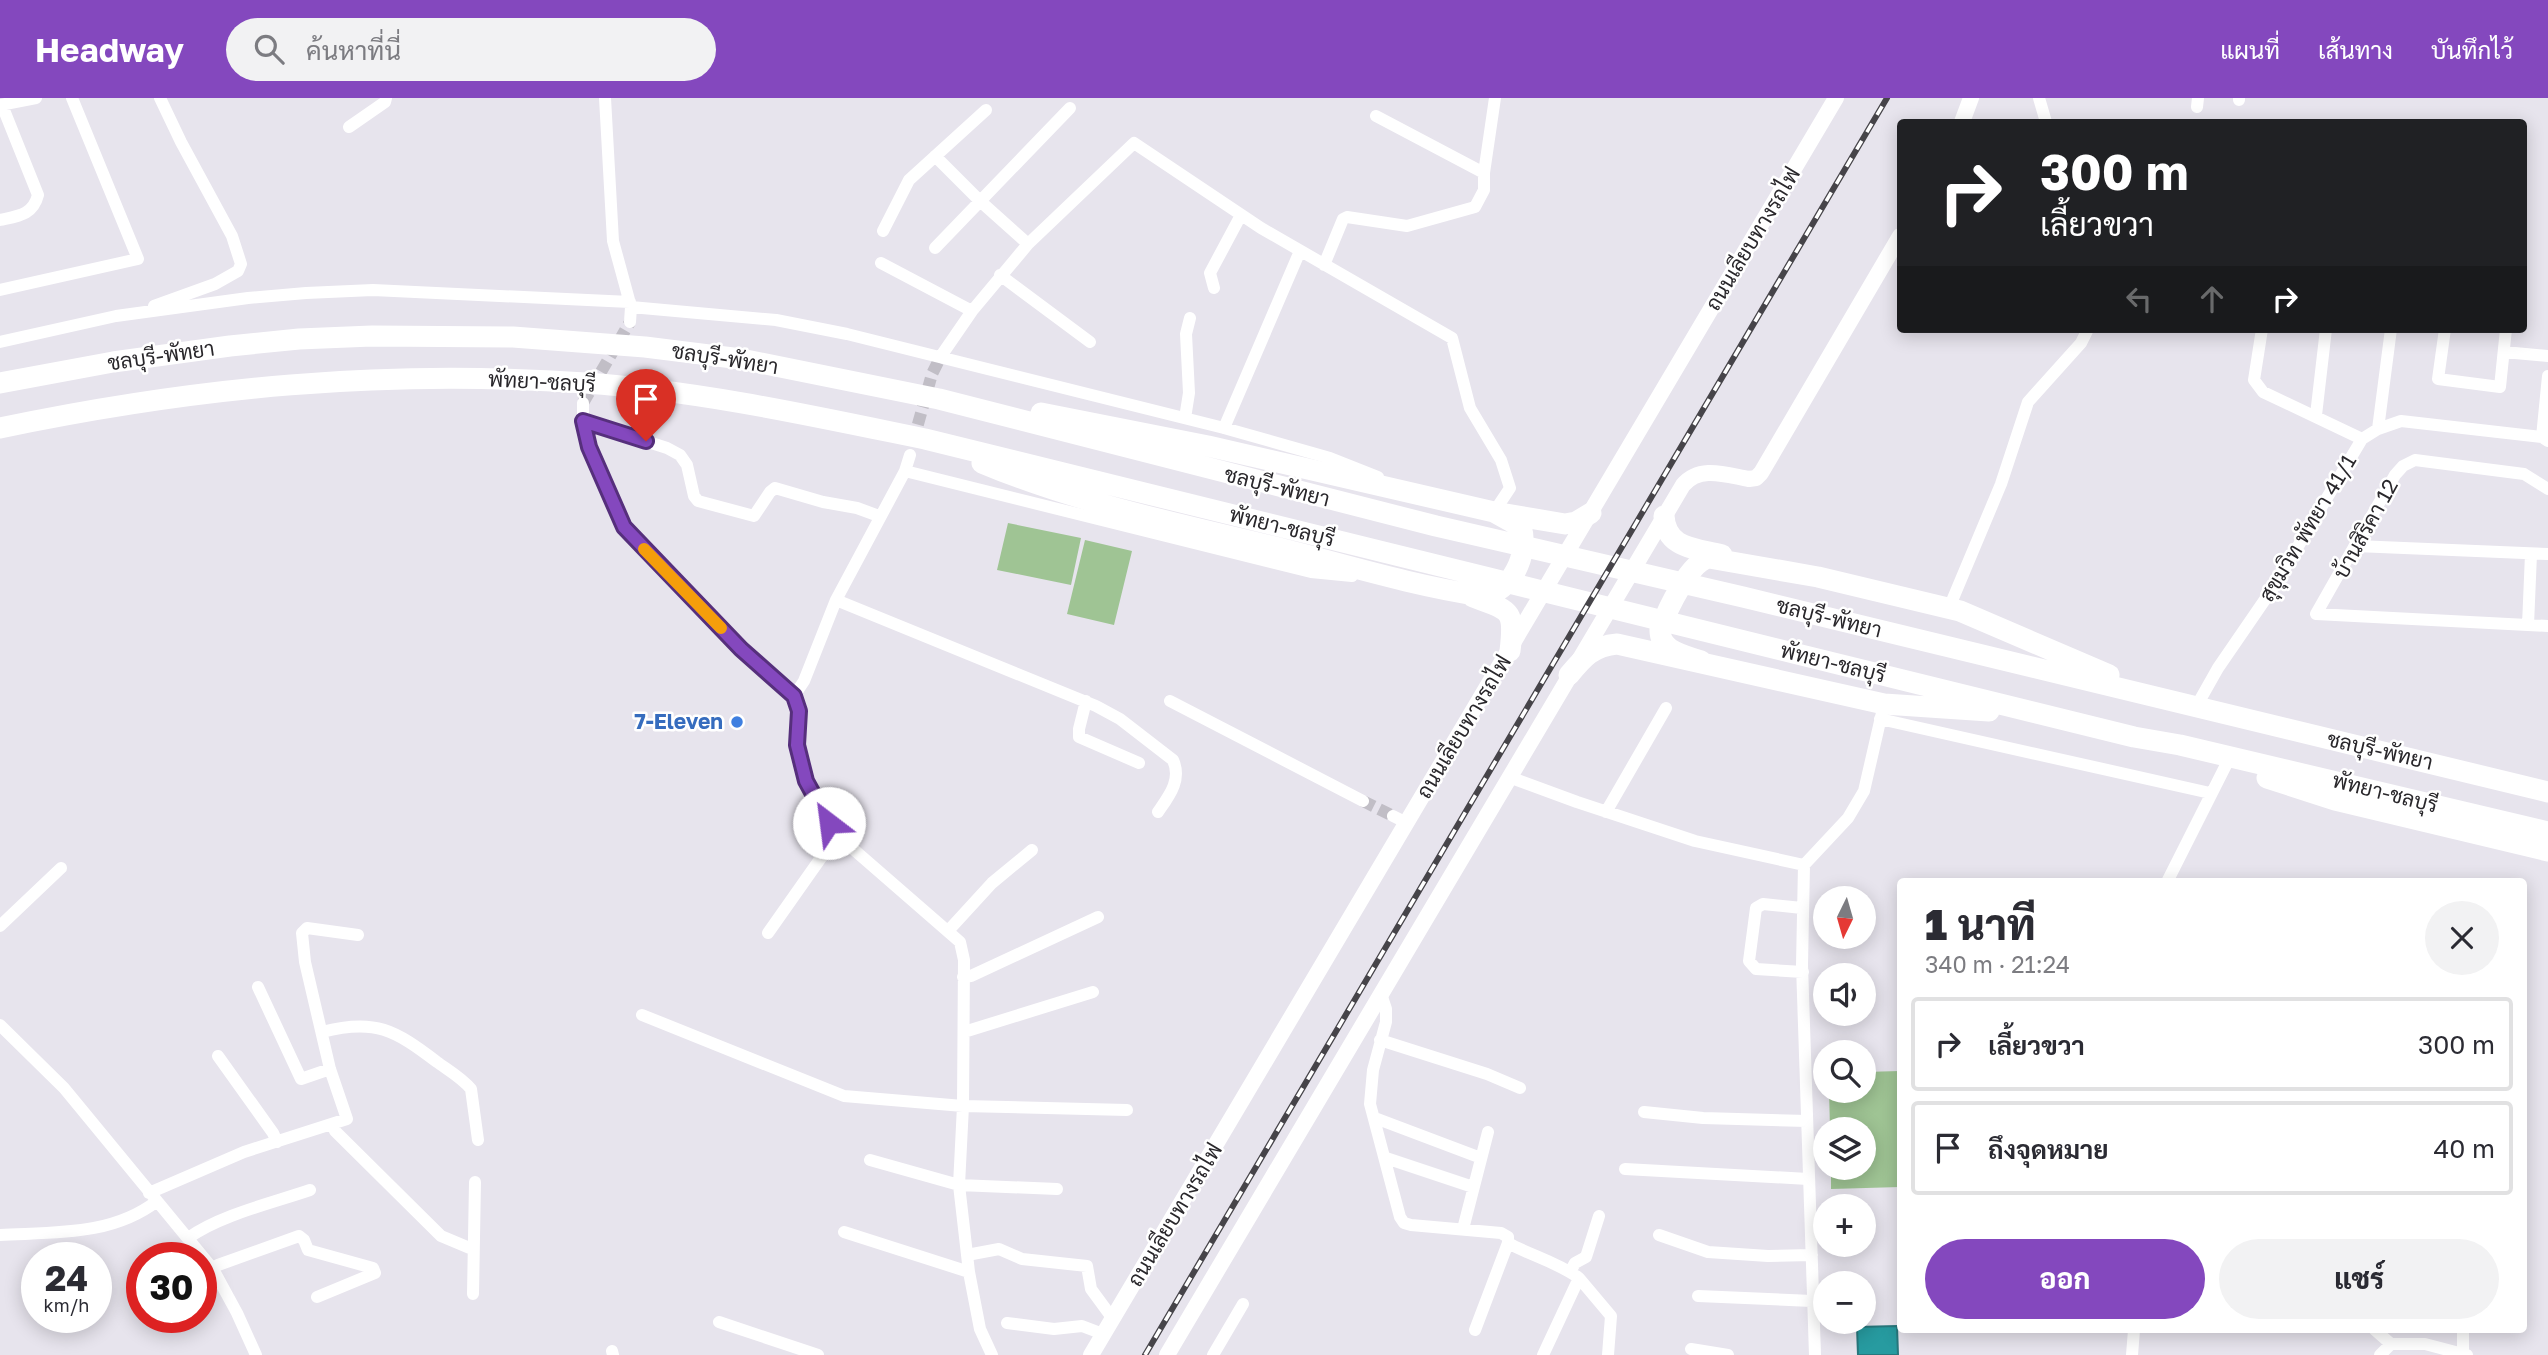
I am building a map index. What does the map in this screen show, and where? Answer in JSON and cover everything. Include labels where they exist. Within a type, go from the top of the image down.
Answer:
[{"type":"highway","name":"ชลบุรี-พัทยา","points":[[0,383],[113,362],[299,339],[372,336],[513,337],[645,346],[741,359],[939,399],[1436,526],[2546,791]]},
{"type":"highway","name":"พัทยา-ชลบุรี","points":[[0,428],[96,408],[215,390],[404,377],[587,383],[760,405],[925,439],[2134,737],[2307,774],[2548,832]]},
{"type":"highway","points":[[939,399],[1092,421],[1494,512],[1565,524],[1576,522],[1591,513]]},
{"type":"highway","points":[[925,439],[1010,475],[1087,500],[1482,596],[1503,588],[1521,559],[1524,544],[1521,527],[1494,512]]},
{"type":"highway","points":[[1664,516],[1664,527],[1678,544],[1949,608],[2158,698]]},
{"type":"highway","points":[[1701,661],[1667,647],[1660,636],[1665,616],[1686,579],[1703,559],[1714,558],[1818,578]]},
{"type":"highway","points":[[1463,593],[1508,612],[1513,622],[1510,651]]},
{"type":"highway","points":[[1569,676],[1588,653],[1598,647],[1626,645],[1701,661],[1882,711],[2046,715]]},
{"type":"highway","points":[[2134,737],[2335,800],[2548,850]]},
{"type":"street","points":[[0,220],[32,210],[38,195],[1,105],[36,98]]},
{"type":"street","points":[[0,290],[138,259],[72,98]]},
{"type":"street","points":[[145,312],[161,302],[215,284],[239,271],[241,264],[232,236],[160,98]]},
{"type":"street","points":[[349,127],[385,102],[386,98]]},
{"type":"street","points":[[605,98],[613,241],[630,304],[630,322]]},
{"type":"street","points":[[1324,265],[1343,219],[1354,217],[1407,226],[1475,207],[1483,190],[1495,98]]},
{"type":"street","name":"ถนนเลียบทางรถไฟ","points":[[1091,1355],[1400,820],[1510,651],[1836,98]]},
{"type":"street","points":[[1963,119],[1971,98]]},
{"type":"street","points":[[2039,98],[2045,119]]},
{"type":"street","points":[[935,248],[1070,108]]},
{"type":"street","points":[[883,231],[909,180],[986,110]]},
{"type":"street","points":[[1376,116],[1484,173]]},
{"type":"street","points":[[941,356],[972,311],[1028,244],[1134,144],[1300,251],[1452,338],[1470,408],[1501,460],[1510,488],[1494,512]]},
{"type":"street","points":[[935,156],[1028,244]]},
{"type":"street","points":[[1214,288],[1210,273],[1241,215]]},
{"type":"street","points":[[1167,1355],[1684,485],[1695,474],[1704,472],[1749,479],[1756,478],[1761,473],[1897,241]]},
{"type":"street","points":[[1224,429],[1300,251]]},
{"type":"street","points":[[881,263],[972,311]]},
{"type":"street","points":[[1000,275],[1090,342]]},
{"type":"street","points":[[0,342],[145,312],[248,298],[373,290],[630,304],[776,320],[941,356],[1330,458],[1430,498]]},
{"type":"street","points":[[1185,418],[1189,393],[1186,334],[1190,318]]},
{"type":"street","points":[[1949,608],[2001,484],[2028,402],[2086,333]]},
{"type":"street","points":[[2261,333],[2254,380],[2263,392],[2362,439]]},
{"type":"street","points":[[2316,415],[2326,333]]},
{"type":"street","points":[[2378,429],[2390,333]]},
{"type":"street","points":[[2444,333],[2438,379],[2500,387],[2506,333]]},
{"type":"street","points":[[2504,352],[2548,356]]},
{"type":"street","points":[[2545,439],[2548,376]]},
{"type":"street","points":[[583,403],[583,421],[589,447],[624,527],[741,649],[794,696],[799,711],[797,745],[806,781],[837,835],[960,942],[964,960],[964,1032],[959,1185],[969,1272],[980,1329],[992,1355]]},
{"type":"street","points":[[583,421],[667,448],[680,455],[690,474],[694,496],[702,503],[754,516],[770,492],[778,489],[823,502],[858,508],[879,516]]},
{"type":"street","name":"สุขุมวิท พัทยา 41/1","points":[[2196,707],[2218,668],[2275,585],[2362,439],[2378,429],[2402,421],[2545,439]]},
{"type":"street","points":[[794,696],[804,681],[836,600],[905,471],[910,455]]},
{"type":"street","name":"บ้านสิริคา 12","points":[[2528,625],[2316,614],[2395,475],[2403,466],[2415,460],[2524,474],[2548,489]]},
{"type":"street","points":[[905,471],[1311,572],[1426,584]]},
{"type":"street","points":[[2356,546],[2548,554]]},
{"type":"street","points":[[2531,554],[2528,625],[2548,626]]},
{"type":"street","points":[[836,600],[1087,702],[1121,719],[1173,760],[1177,769],[1176,781],[1158,812]]},
{"type":"street","points":[[1170,701],[1363,801]]},
{"type":"street","points":[[1087,702],[1079,737],[1139,763]]},
{"type":"street","points":[[1606,812],[1666,708]]},
{"type":"street","points":[[1815,1355],[1803,972],[1804,865],[1848,818],[1864,790],[1882,711],[2210,793]]},
{"type":"street","points":[[2169,878],[2225,765]]},
{"type":"street","points":[[1509,777],[1701,842],[1804,865]]},
{"type":"street","points":[[768,933],[837,835]]},
{"type":"street","points":[[948,931],[992,883],[1032,850]]},
{"type":"street","points":[[0,926],[61,868]]},
{"type":"street","points":[[1802,908],[1763,904],[1756,908],[1749,961],[1756,969],[1803,972]]},
{"type":"street","points":[[963,977],[971,976],[1097,917]]},
{"type":"street","points":[[0,1235],[86,1230],[115,1224],[134,1217],[153,1197],[244,1152],[347,1119],[330,1069],[305,962],[302,933],[307,928],[358,935]]},
{"type":"street","points":[[258,987],[301,1079],[330,1069]]},
{"type":"street","points":[[964,1032],[1093,992]]},
{"type":"street","points":[[1381,994],[1386,1009],[1386,1022],[1370,1089],[1370,1104],[1400,1217],[1404,1223],[1501,1233],[1508,1237],[1475,1330]]},
{"type":"street","points":[[642,1016],[844,1096],[963,1106],[1127,1110]]},
{"type":"street","points":[[0,1025],[64,1088],[191,1242]]},
{"type":"street","points":[[322,1032],[358,1025],[403,1036],[471,1089],[478,1140]]},
{"type":"street","points":[[1380,1040],[1487,1074],[1520,1088]]},
{"type":"street","points":[[218,1056],[277,1142]]},
{"type":"street","points":[[1644,1112],[1703,1118],[1807,1121]]},
{"type":"street","points":[[1375,1118],[1481,1158]]},
{"type":"street","points":[[332,1124],[335,1131],[441,1236],[472,1249]]},
{"type":"street","points":[[1463,1229],[1488,1132]]},
{"type":"street","points":[[1386,1158],[1473,1187]]},
{"type":"street","points":[[870,1160],[959,1185],[1057,1189]]},
{"type":"street","points":[[1625,1169],[1808,1178]]},
{"type":"street","points":[[473,1294],[475,1182]]},
{"type":"street","points":[[188,1238],[239,1214],[310,1190]]},
{"type":"street","points":[[1543,1355],[1575,1275],[1575,1264],[1586,1258],[1599,1216]]},
{"type":"street","points":[[844,1232],[969,1272]]},
{"type":"street","points":[[1658,1235],[1708,1252],[1768,1256],[1812,1255]]},
{"type":"street","points":[[217,1266],[299,1237],[304,1240],[308,1250],[373,1268],[375,1273],[317,1297]]},
{"type":"street","points":[[1508,1243],[1545,1257],[1575,1275],[1609,1310],[1611,1316],[1608,1355]]},
{"type":"street","points":[[967,1255],[999,1250],[1022,1259],[1087,1266],[1091,1289],[1113,1319]]},
{"type":"street","points":[[217,1276],[256,1355]]},
{"type":"street","points":[[1698,1296],[1812,1301]]},
{"type":"street","points":[[1214,1355],[1243,1304]]},
{"type":"street","points":[[719,1322],[818,1355]]},
{"type":"street","points":[[1007,1323],[1054,1329],[1082,1326],[1103,1334]]},
{"type":"street","points":[[2132,1355],[2134,1333]]},
{"type":"street","points":[[2378,1333],[2391,1344],[2425,1344],[2465,1355],[2463,1333]]},
{"type":"street","points":[[2380,1355],[2391,1344]]},
{"type":"street","points":[[1691,1349],[1728,1355]]},
{"type":"green space","points":[[1008,523],[1081,538],[1071,585],[997,570]]},
{"type":"green space","points":[[1085,540],[1132,551],[1114,625],[1067,614]]},
{"type":"green space","points":[[1897,1071],[1897,1187],[1831,1189],[1831,1180],[1876,1180],[1876,1117],[1830,1117],[1829,1103],[1876,1103],[1876,1072]]},
{"type":"water","points":[[1897,1326],[1898,1355],[1858,1355],[1857,1334],[1876,1334],[1876,1327]]},
{"type":"tunnel","points":[[583,403],[630,322]]},
{"type":"tunnel","points":[[913,442],[932,374],[941,356]]},
{"type":"tunnel","points":[[1363,801],[1393,816]]},
{"type":"railway","points":[[1145,1355],[1887,98]]},
{"type":"slow traffic","points":[[644,549],[721,628]]},
{"type":"place","name":"7-Eleven","points":[[737,722]]},
{"type":"route","points":[[646,441],[583,421],[589,447],[606,491],[624,527],[741,649],[794,696],[799,711],[797,745],[806,781],[829,823]]}]
